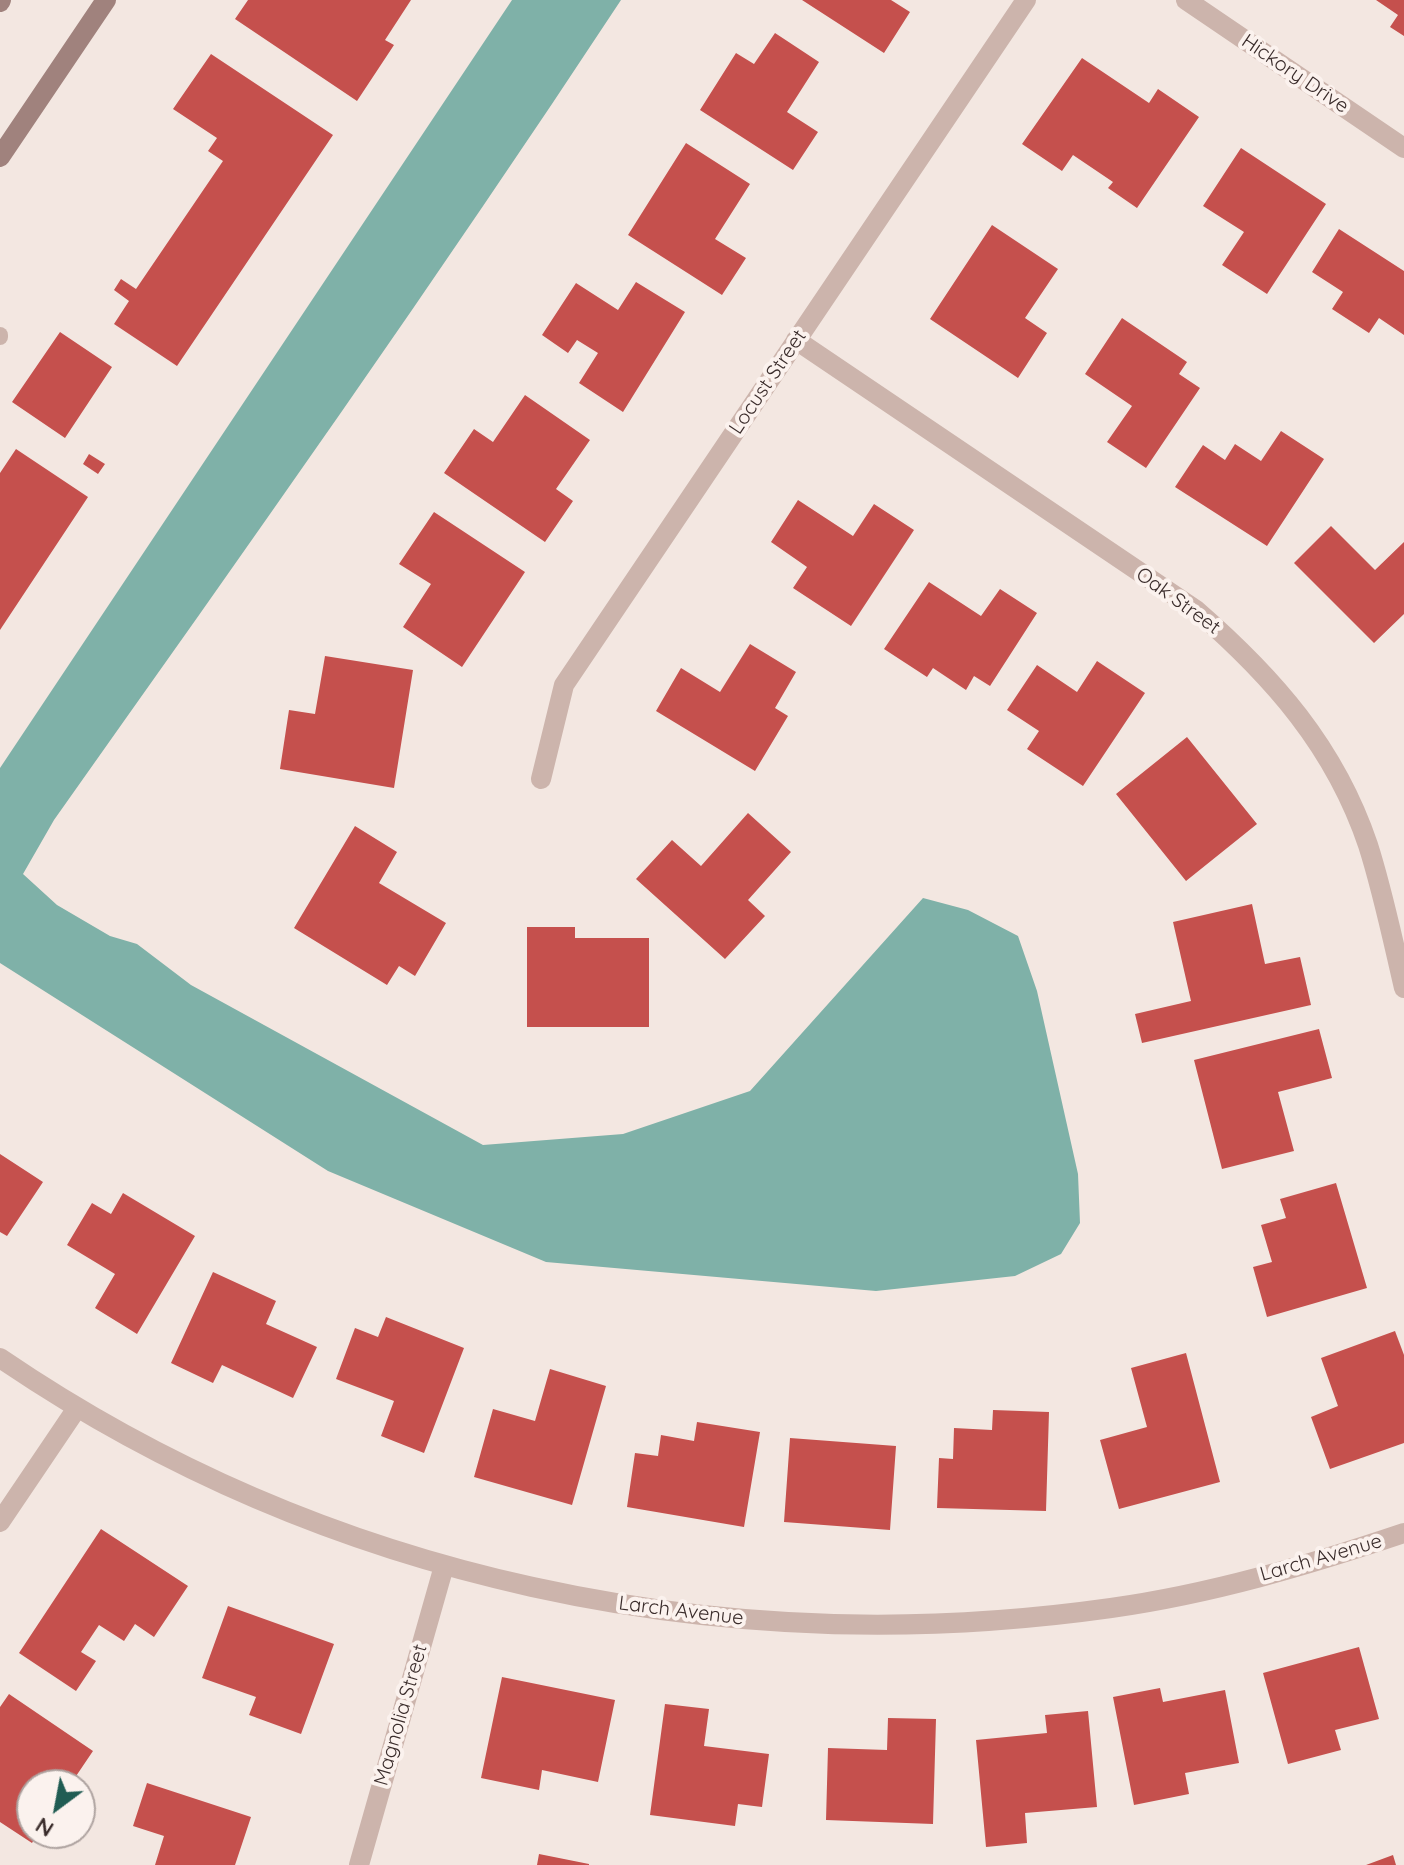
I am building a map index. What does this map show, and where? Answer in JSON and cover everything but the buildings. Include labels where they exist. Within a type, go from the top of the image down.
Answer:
[{"type":"main road","points":[[0,157],[106,0]]},
{"type":"street","name":"Locust Street","points":[[541,779],[564,685],[1026,0]]},
{"type":"street","name":"Hickory Drive","points":[[1186,0],[1404,148]]},
{"type":"street","name":"Oak Street","points":[[796,340],[1196,610],[1246,653],[1289,702],[1342,784],[1367,844],[1404,988]]},
{"type":"street","name":"Larch Avenue","points":[[0,1358],[77,1408],[187,1467],[293,1514],[444,1566],[569,1596],[683,1614],[798,1624],[913,1625],[1029,1618],[1115,1607],[1228,1585],[1339,1555],[1404,1533]]},
{"type":"street","points":[[0,1522],[77,1408]]},
{"type":"street","name":"Magnolia Street","points":[[359,1865],[444,1566]]},
{"type":"water","points":[[512,0],[621,0],[412,310],[54,820],[23,874],[57,905],[110,936],[137,944],[191,985],[483,1145],[623,1134],[750,1091],[923,898],[968,910],[1018,936],[1037,991],[1078,1174],[1080,1223],[1061,1254],[1015,1276],[876,1291],[546,1262],[328,1171],[0,963],[0,768]]}]
